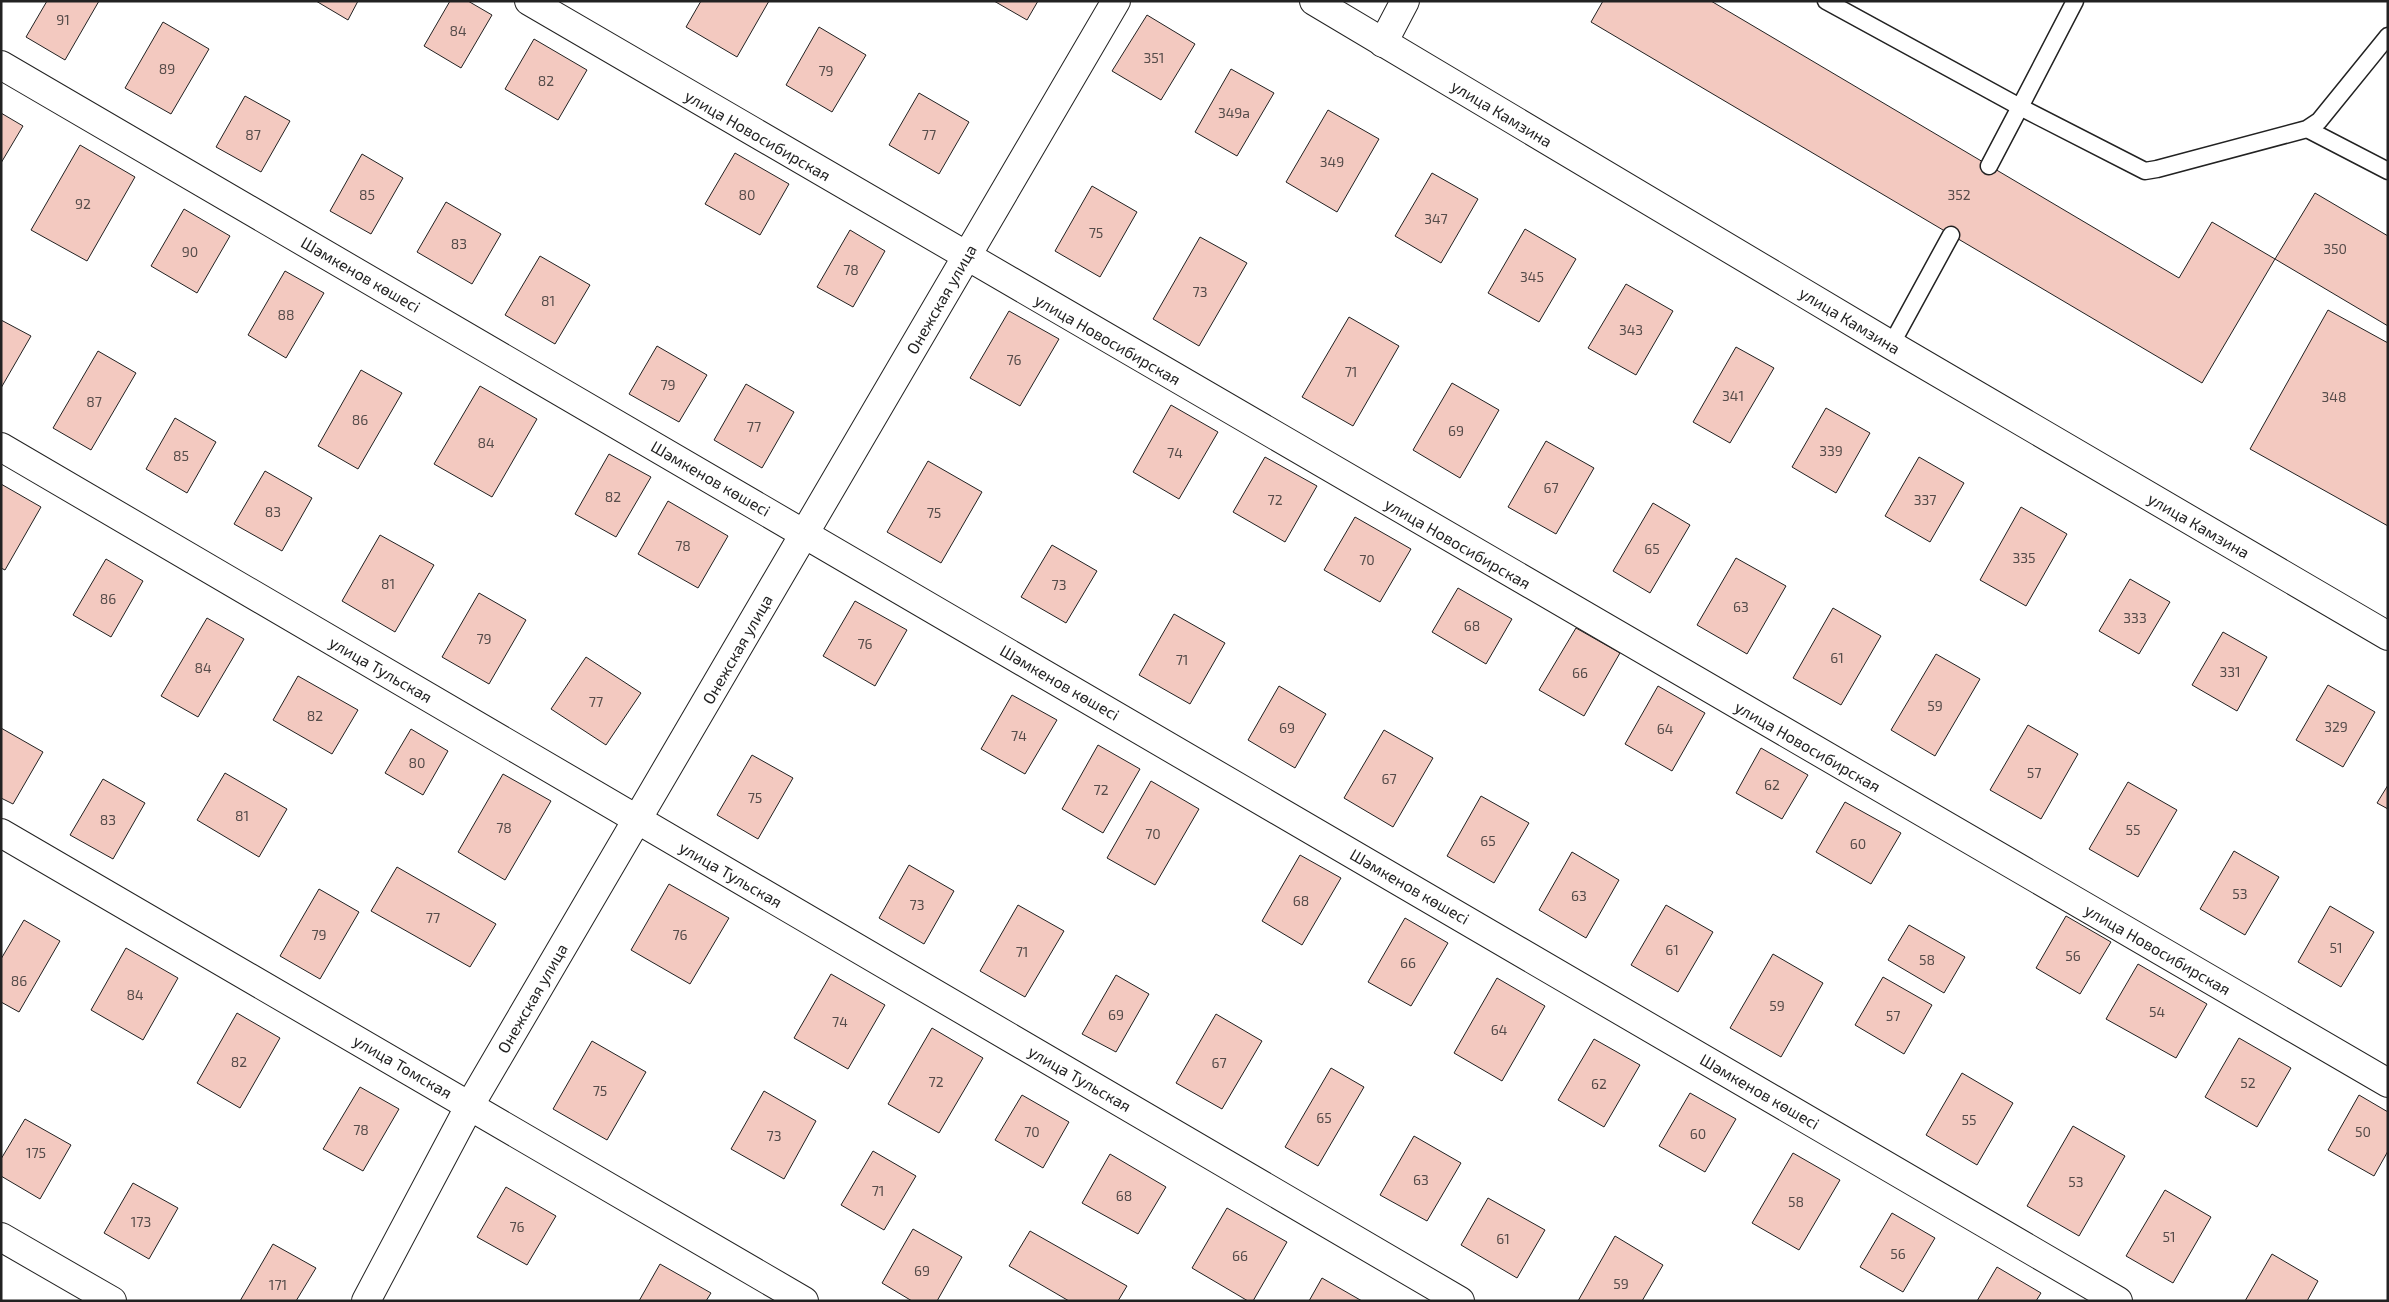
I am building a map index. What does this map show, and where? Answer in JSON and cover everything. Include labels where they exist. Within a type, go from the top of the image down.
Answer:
[{"type":"street","name":"улица Новосибирская","points":[[529,1],[2388,1083]]},
{"type":"street","name":"Онежская улица","points":[[366,1301],[470,1105],[1116,1]]},
{"type":"street","name":"улица Камзина","points":[[1314,1],[1891,345],[2388,636]]},
{"type":"street","points":[[1383,42],[1405,1]]},
{"type":"street","name":"Шәмкенов көшесі","points":[[1,65],[805,532],[2118,1301]]},
{"type":"street","name":"улица Тульская","points":[[1,447],[1460,1301]]},
{"type":"street","name":"улица Томская","points":[[1,833],[804,1301]]},
{"type":"street","points":[[1,1237],[112,1301]]},
{"type":"lane","points":[[1826,1],[2020,107],[2145,171],[2307,128],[2319,121],[2388,36]]},
{"type":"lane","points":[[1989,166],[2075,1]]},
{"type":"lane","points":[[2307,128],[2388,171]]},
{"type":"lane","points":[[1891,345],[1951,235]]},
{"type":"building","points":[[47,1],[99,1],[65,60],[26,37]]},
{"type":"building","points":[[316,1],[358,1],[348,20]]},
{"type":"building","points":[[450,1],[468,1],[492,15],[461,68],[424,46]]},
{"type":"building","points":[[701,1],[769,1],[737,57],[686,27]]},
{"type":"building","points":[[994,1],[1038,1],[1027,20]]},
{"type":"building","points":[[1603,1],[1711,1],[2179,278],[2212,222],[2275,259],[2202,383],[1591,22]]},
{"type":"building","points":[[1147,15],[1195,44],[1161,100],[1112,71]]},
{"type":"building","points":[[163,22],[209,49],[171,114],[125,88]]},
{"type":"building","points":[[819,27],[866,55],[832,112],[786,85]]},
{"type":"building","points":[[534,39],[587,70],[558,120],[505,89]]},
{"type":"building","points":[[1231,69],[1274,93],[1237,156],[1195,132]]},
{"type":"building","points":[[919,93],[969,122],[939,174],[889,145]]},
{"type":"building","points":[[245,96],[290,121],[261,172],[216,147]]},
{"type":"building","points":[[1328,110],[1379,139],[1337,212],[1286,182]]},
{"type":"building","points":[[1,113],[23,126],[1,163]]},
{"type":"building","points":[[80,145],[135,177],[87,261],[31,230]]},
{"type":"building","points":[[735,153],[789,184],[760,235],[705,204]]},
{"type":"building","points":[[362,154],[403,178],[371,234],[330,211]]},
{"type":"building","points":[[1432,173],[1478,199],[1441,263],[1395,236]]},
{"type":"building","points":[[1092,186],[1137,212],[1100,277],[1055,251]]},
{"type":"building","points":[[2315,193],[2388,236],[2388,326],[2275,259]]},
{"type":"building","points":[[446,202],[501,234],[472,284],[417,252]]},
{"type":"building","points":[[184,209],[230,236],[197,293],[151,266]]},
{"type":"building","points":[[1525,229],[1576,259],[1539,322],[1488,293]]},
{"type":"building","points":[[850,230],[885,251],[853,307],[817,287]]},
{"type":"building","points":[[1200,237],[1247,263],[1199,346],[1153,319]]},
{"type":"building","points":[[540,256],[590,285],[555,344],[505,315]]},
{"type":"building","points":[[285,271],[324,293],[286,358],[248,335]]},
{"type":"building","points":[[1626,284],[1673,311],[1636,375],[1588,348]]},
{"type":"building","points":[[2328,310],[2388,343],[2388,526],[2250,449]]},
{"type":"building","points":[[1009,311],[1059,339],[1020,406],[970,378]]},
{"type":"building","points":[[1349,317],[1399,346],[1353,426],[1302,397]]},
{"type":"building","points":[[1,320],[31,336],[1,388]]},
{"type":"building","points":[[657,346],[707,375],[679,422],[629,394]]},
{"type":"building","points":[[1736,347],[1774,368],[1730,443],[1693,422]]},
{"type":"building","points":[[98,351],[136,373],[91,450],[53,428]]},
{"type":"building","points":[[361,370],[402,393],[358,469],[318,446]]},
{"type":"building","points":[[1452,383],[1499,410],[1460,478],[1413,450]]},
{"type":"building","points":[[746,384],[794,412],[762,468],[714,440]]},
{"type":"building","points":[[480,386],[537,419],[492,497],[434,464]]},
{"type":"building","points":[[1171,405],[1218,432],[1179,499],[1133,472]]},
{"type":"building","points":[[1826,408],[1870,433],[1836,493],[1792,467]]},
{"type":"building","points":[[175,418],[216,442],[187,493],[146,469]]},
{"type":"building","points":[[1546,441],[1594,468],[1556,534],[1508,507]]},
{"type":"building","points":[[609,454],[651,477],[616,537],[575,514]]},
{"type":"building","points":[[1265,457],[1317,486],[1285,542],[1233,512]]},
{"type":"building","points":[[1919,457],[1964,483],[1930,542],[1885,516]]},
{"type":"building","points":[[928,461],[982,492],[941,563],[887,532]]},
{"type":"building","points":[[265,471],[312,498],[282,551],[234,524]]},
{"type":"building","points":[[1,484],[41,507],[5,570],[1,568]]},
{"type":"building","points":[[668,501],[728,536],[698,588],[638,554]]},
{"type":"building","points":[[1653,503],[1690,525],[1650,593],[1613,571]]},
{"type":"building","points":[[2021,507],[2067,534],[2026,606],[1980,580]]},
{"type":"building","points":[[1355,517],[1411,549],[1380,602],[1324,570]]},
{"type":"building","points":[[380,535],[434,565],[395,632],[342,601]]},
{"type":"building","points":[[1052,545],[1097,571],[1066,623],[1021,597]]},
{"type":"building","points":[[1736,558],[1786,586],[1747,654],[1697,625]]},
{"type":"building","points":[[106,559],[143,581],[111,637],[73,615]]},
{"type":"building","points":[[2130,579],[2170,602],[2139,654],[2099,631]]},
{"type":"building","points":[[1458,588],[1512,619],[1486,664],[1432,632]]},
{"type":"building","points":[[479,593],[526,620],[489,684],[442,657]]},
{"type":"building","points":[[855,601],[907,630],[875,686],[823,656]]},
{"type":"building","points":[[1833,608],[1881,636],[1841,705],[1793,678]]},
{"type":"building","points":[[1174,614],[1225,643],[1190,704],[1139,675]]},
{"type":"building","points":[[207,618],[244,639],[198,717],[161,696]]},
{"type":"building","points":[[1576,628],[1620,653],[1584,716],[1539,690]]},
{"type":"building","points":[[2223,632],[2267,657],[2237,711],[2192,685]]},
{"type":"building","points":[[1936,654],[1980,679],[1935,756],[1891,730]]},
{"type":"building","points":[[586,657],[641,693],[606,745],[551,709]]},
{"type":"building","points":[[298,676],[358,710],[332,754],[273,720]]},
{"type":"building","points":[[2328,685],[2375,712],[2343,767],[2296,740]]},
{"type":"building","points":[[1279,686],[1326,714],[1295,768],[1248,740]]},
{"type":"building","points":[[1658,686],[1705,713],[1672,771],[1625,744]]},
{"type":"building","points":[[1012,695],[1057,720],[1025,774],[981,749]]},
{"type":"building","points":[[2028,725],[2078,754],[2041,819],[1990,790]]},
{"type":"building","points":[[1,728],[43,752],[13,804],[1,798]]},
{"type":"building","points":[[411,729],[448,751],[423,795],[385,773]]},
{"type":"building","points":[[1384,730],[1433,758],[1393,827],[1344,798]]},
{"type":"building","points":[[1098,745],[1140,769],[1103,833],[1062,809]]},
{"type":"building","points":[[1761,748],[1808,775],[1782,819],[1736,793]]},
{"type":"building","points":[[752,755],[793,778],[758,839],[717,815]]},
{"type":"building","points":[[225,773],[287,809],[259,857],[197,820]]},
{"type":"building","points":[[503,774],[551,801],[505,880],[458,852]]},
{"type":"building","points":[[103,779],[145,803],[113,859],[70,835]]},
{"type":"building","points":[[1151,781],[1199,809],[1155,885],[1107,858]]},
{"type":"building","points":[[2128,782],[2177,810],[2138,877],[2089,849]]},
{"type":"building","points":[[2388,785],[2388,809],[2377,803]]},
{"type":"building","points":[[1481,796],[1529,823],[1494,883],[1447,856]]},
{"type":"building","points":[[1845,802],[1901,833],[1871,884],[1816,852]]},
{"type":"building","points":[[2234,851],[2279,877],[2245,935],[2200,909]]},
{"type":"building","points":[[1572,852],[1619,880],[1586,938],[1539,910]]},
{"type":"building","points":[[1300,855],[1341,878],[1302,945],[1262,921]]},
{"type":"building","points":[[909,865],[954,891],[924,944],[879,918]]},
{"type":"building","points":[[397,867],[496,924],[470,967],[371,911]]},
{"type":"building","points":[[669,884],[729,918],[690,984],[631,950]]},
{"type":"building","points":[[319,889],[359,912],[320,979],[280,956]]},
{"type":"building","points":[[1018,905],[1064,931],[1025,997],[980,971]]},
{"type":"building","points":[[1666,905],[1713,932],[1678,992],[1631,965]]},
{"type":"building","points":[[2330,906],[2374,932],[2341,987],[2298,962]]},
{"type":"building","points":[[2066,916],[2111,942],[2080,994],[2036,968]]},
{"type":"building","points":[[1405,918],[1448,943],[1411,1006],[1368,982]]},
{"type":"building","points":[[24,920],[60,941],[19,1012],[1,1002],[1,959]]},
{"type":"building","points":[[1909,925],[1965,957],[1944,993],[1888,960]]},
{"type":"building","points":[[126,948],[178,978],[143,1040],[91,1010]]},
{"type":"building","points":[[1773,954],[1823,983],[1781,1057],[1730,1028]]},
{"type":"building","points":[[2138,964],[2207,1004],[2176,1058],[2106,1019]]},
{"type":"building","points":[[831,974],[885,1005],[848,1069],[794,1038]]},
{"type":"building","points":[[1116,975],[1149,994],[1116,1052],[1082,1034]]},
{"type":"building","points":[[1883,977],[1932,1005],[1904,1054],[1855,1025]]},
{"type":"building","points":[[1497,978],[1545,1006],[1502,1081],[1454,1053]]},
{"type":"building","points":[[237,1013],[280,1038],[240,1108],[197,1083]]},
{"type":"building","points":[[1216,1014],[1262,1041],[1222,1109],[1176,1083]]},
{"type":"building","points":[[932,1028],[983,1058],[939,1133],[888,1104]]},
{"type":"building","points":[[2239,1038],[2291,1068],[2257,1127],[2205,1097]]},
{"type":"building","points":[[1594,1039],[1640,1065],[1604,1127],[1558,1100]]},
{"type":"building","points":[[592,1041],[646,1072],[607,1140],[553,1109]]},
{"type":"building","points":[[1331,1068],[1364,1087],[1318,1166],[1285,1147]]},
{"type":"building","points":[[1962,1073],[2013,1103],[1977,1165],[1926,1135]]},
{"type":"building","points":[[360,1087],[399,1109],[363,1171],[323,1149]]},
{"type":"building","points":[[764,1091],[816,1121],[784,1179],[731,1149]]},
{"type":"building","points":[[1690,1093],[1736,1119],[1705,1172],[1659,1146]]},
{"type":"building","points":[[1022,1095],[1069,1122],[1043,1168],[995,1140]]},
{"type":"building","points":[[2359,1095],[2388,1112],[2388,1151],[2374,1176],[2328,1150]]},
{"type":"building","points":[[25,1119],[71,1145],[40,1199],[1,1176],[1,1159]]},
{"type":"building","points":[[2073,1126],[2125,1156],[2079,1236],[2027,1206]]},
{"type":"building","points":[[1414,1136],[1461,1163],[1427,1221],[1380,1195]]},
{"type":"building","points":[[873,1151],[916,1176],[884,1230],[841,1205]]},
{"type":"building","points":[[1793,1153],[1840,1180],[1799,1250],[1752,1223]]},
{"type":"building","points":[[1110,1154],[1166,1187],[1138,1234],[1082,1203]]},
{"type":"building","points":[[133,1183],[178,1208],[149,1259],[104,1233]]},
{"type":"building","points":[[506,1187],[556,1216],[527,1265],[477,1237]]},
{"type":"building","points":[[2165,1190],[2211,1217],[2173,1283],[2126,1256]]},
{"type":"building","points":[[1488,1198],[1545,1230],[1517,1278],[1461,1245]]},
{"type":"building","points":[[1227,1208],[1287,1242],[1253,1301],[1248,1301],[1192,1268]]},
{"type":"building","points":[[1892,1213],[1935,1238],[1903,1292],[1860,1267]]},
{"type":"building","points":[[913,1229],[962,1257],[937,1301],[912,1301],[882,1283]]},
{"type":"building","points":[[1030,1231],[1127,1286],[1118,1301],[1069,1301],[1009,1266]]},
{"type":"building","points":[[1615,1236],[1663,1265],[1642,1301],[1578,1301]]},
{"type":"building","points":[[273,1244],[316,1268],[296,1301],[240,1301]]},
{"type":"building","points":[[2272,1254],[2318,1281],[2307,1301],[2245,1301]]},
{"type":"building","points":[[660,1264],[711,1293],[706,1301],[639,1301]]},
{"type":"building","points":[[1997,1267],[2041,1293],[2036,1301],[1977,1301]]},
{"type":"building","points":[[1322,1278],[1362,1301],[1309,1301]]}]
